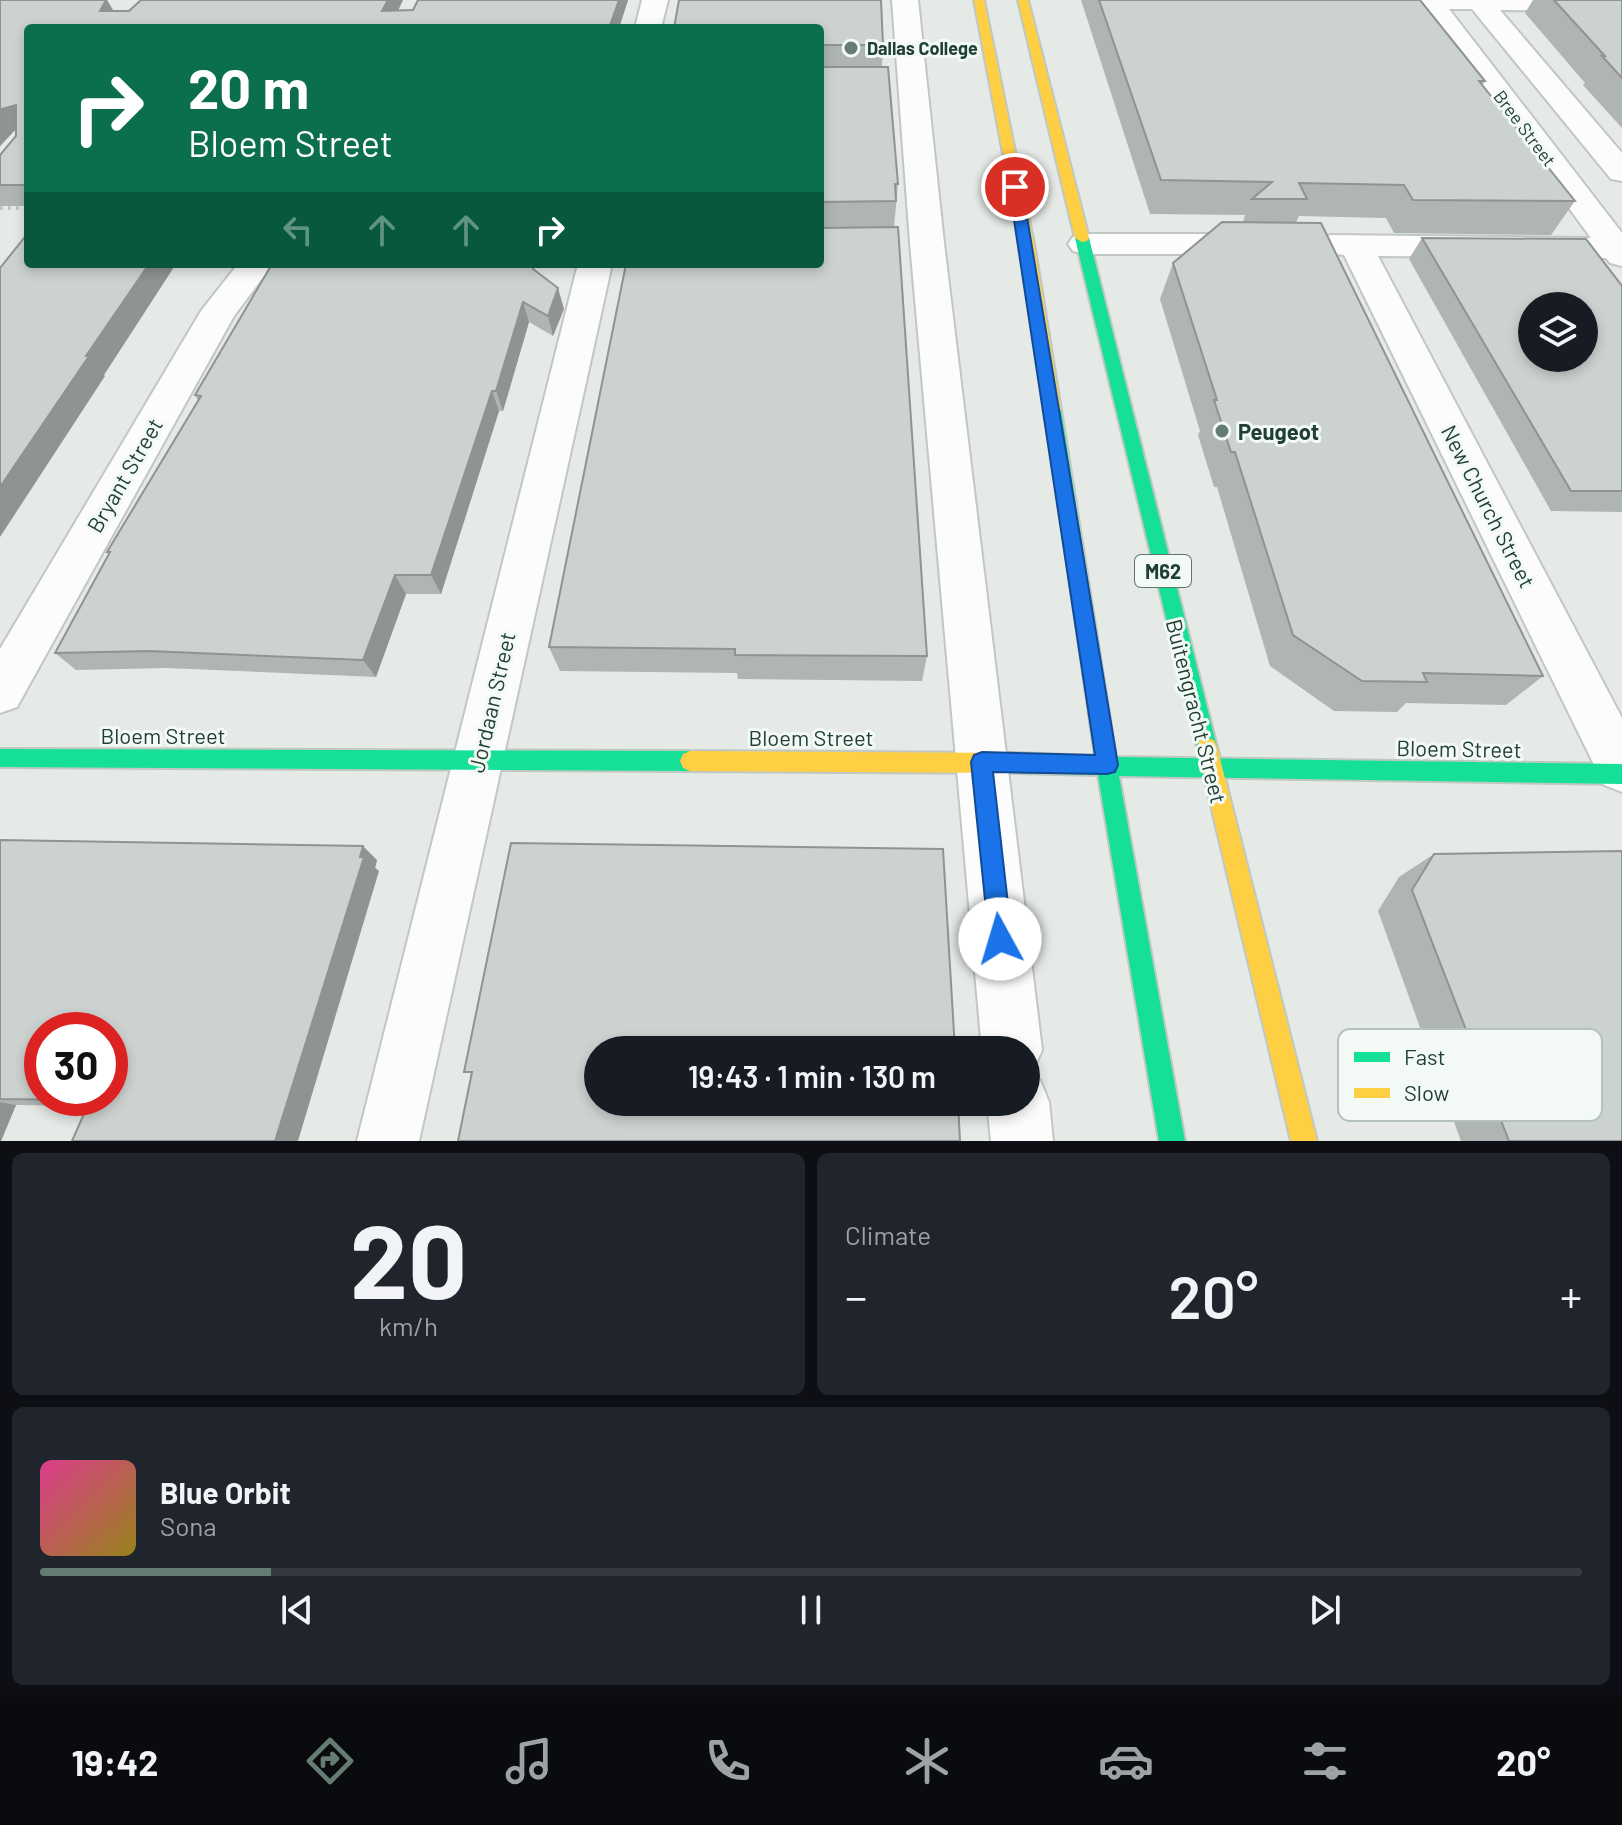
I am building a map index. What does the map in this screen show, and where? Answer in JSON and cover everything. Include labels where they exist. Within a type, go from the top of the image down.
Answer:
[{"type":"main road","points":[[979,0],[1028,249],[1107,765],[1172,1141]]},
{"type":"main road","name":"Buitengracht Street","points":[[1023,0],[1304,1141]]},
{"type":"main road","name":"Bloem Street","points":[[0,758],[982,762],[1210,769],[1622,771]]},
{"type":"street","points":[[649,24],[655,0]]},
{"type":"street","points":[[905,0],[912,244],[982,762],[1011,1036]]},
{"type":"street","name":"Bree Street","points":[[1429,0],[1621,255]]},
{"type":"street","points":[[1337,1],[1622,3]]},
{"type":"street","name":"Bree Street","points":[[1478,1],[1622,172]]},
{"type":"street","points":[[1087,253],[1621,255]]},
{"type":"street","points":[[1087,253],[1289,264],[1361,255]]},
{"type":"street","name":"New Church Street","points":[[1361,255],[1622,771]]},
{"type":"street","name":"Bryant Street","points":[[0,692],[219,311],[253,268]]},
{"type":"street","name":"Jordaan Street","points":[[388,1141],[594,268]]},
{"type":"street","points":[[1019,1116],[1022,1141]]},
{"type":"path","points":[[0,208],[24,208]]},
{"type":"building","points":[[0,0],[106,0],[100,11],[129,11],[141,0],[388,0],[382,11],[413,10],[418,0],[619,0],[610,24],[24,24],[24,185],[0,185],[0,155],[16,136],[16,105],[0,110]]},
{"type":"building","points":[[679,0],[881,0],[883,45],[824,45],[824,24],[675,24]]},
{"type":"building","points":[[1099,0],[1420,0],[1485,81],[1479,81],[1575,201],[1413,200],[1404,185],[1299,183],[1307,199],[1252,199],[1272,182],[1161,180]]},
{"type":"building","points":[[1554,0],[1622,0],[1622,78],[1602,56],[1605,56]]},
{"type":"building","points":[[824,67],[888,67],[898,184],[895,184],[896,201],[824,202]]},
{"type":"building","points":[[1222,222],[1321,223],[1543,676],[1423,673],[1427,682],[1362,681],[1293,635],[1235,452],[1231,452],[1214,400],[1217,400],[1173,263]]},
{"type":"building","points":[[898,227],[927,656],[735,655],[735,649],[549,647],[625,268],[824,268],[824,228]]},
{"type":"building","points":[[24,238],[24,268],[146,268],[0,487],[0,268]]},
{"type":"building","points":[[1422,238],[1586,239],[1622,286],[1622,491],[1571,491]]},
{"type":"building","points":[[270,268],[533,268],[558,288],[548,316],[523,302],[496,391],[492,391],[431,575],[395,575],[363,660],[149,651],[55,653],[110,552],[107,552],[201,396],[195,395]]},
{"type":"building","points":[[0,840],[363,846],[360,857],[364,857],[275,1141],[72,1141],[83,1116],[128,1116],[128,1012],[24,1012],[24,1099],[0,1099]]},
{"type":"building","points":[[511,843],[943,849],[954,1036],[584,1036],[584,1116],[959,1116],[960,1141],[458,1141],[472,1072],[464,1072]]},
{"type":"building","points":[[1622,851],[1622,1141],[1509,1141],[1501,1121],[1602,1121],[1602,1029],[1466,1029],[1412,890],[1434,854]]},
{"type":"traffic: fast","points":[[1082,238],[1207,747]]},
{"type":"traffic: fast","points":[[1053,410],[1107,765],[1172,1141]]},
{"type":"traffic: fast","points":[[0,758],[690,761]]},
{"type":"traffic: fast","points":[[1014,763],[1210,769],[1622,774]]},
{"type":"traffic: slow","points":[[979,0],[1028,249],[1053,410]]},
{"type":"traffic: slow","points":[[1023,0],[1082,238]]},
{"type":"traffic: slow","points":[[1207,747],[1304,1141]]},
{"type":"traffic: slow","points":[[690,761],[1014,763]]},
{"type":"place","name":"Dallas College","points":[[851,48]]},
{"type":"place","name":"Peugeot","points":[[1222,431]]},
{"type":"route","points":[[1000,939],[982,762],[1107,765],[1028,249],[1015,187]]}]
